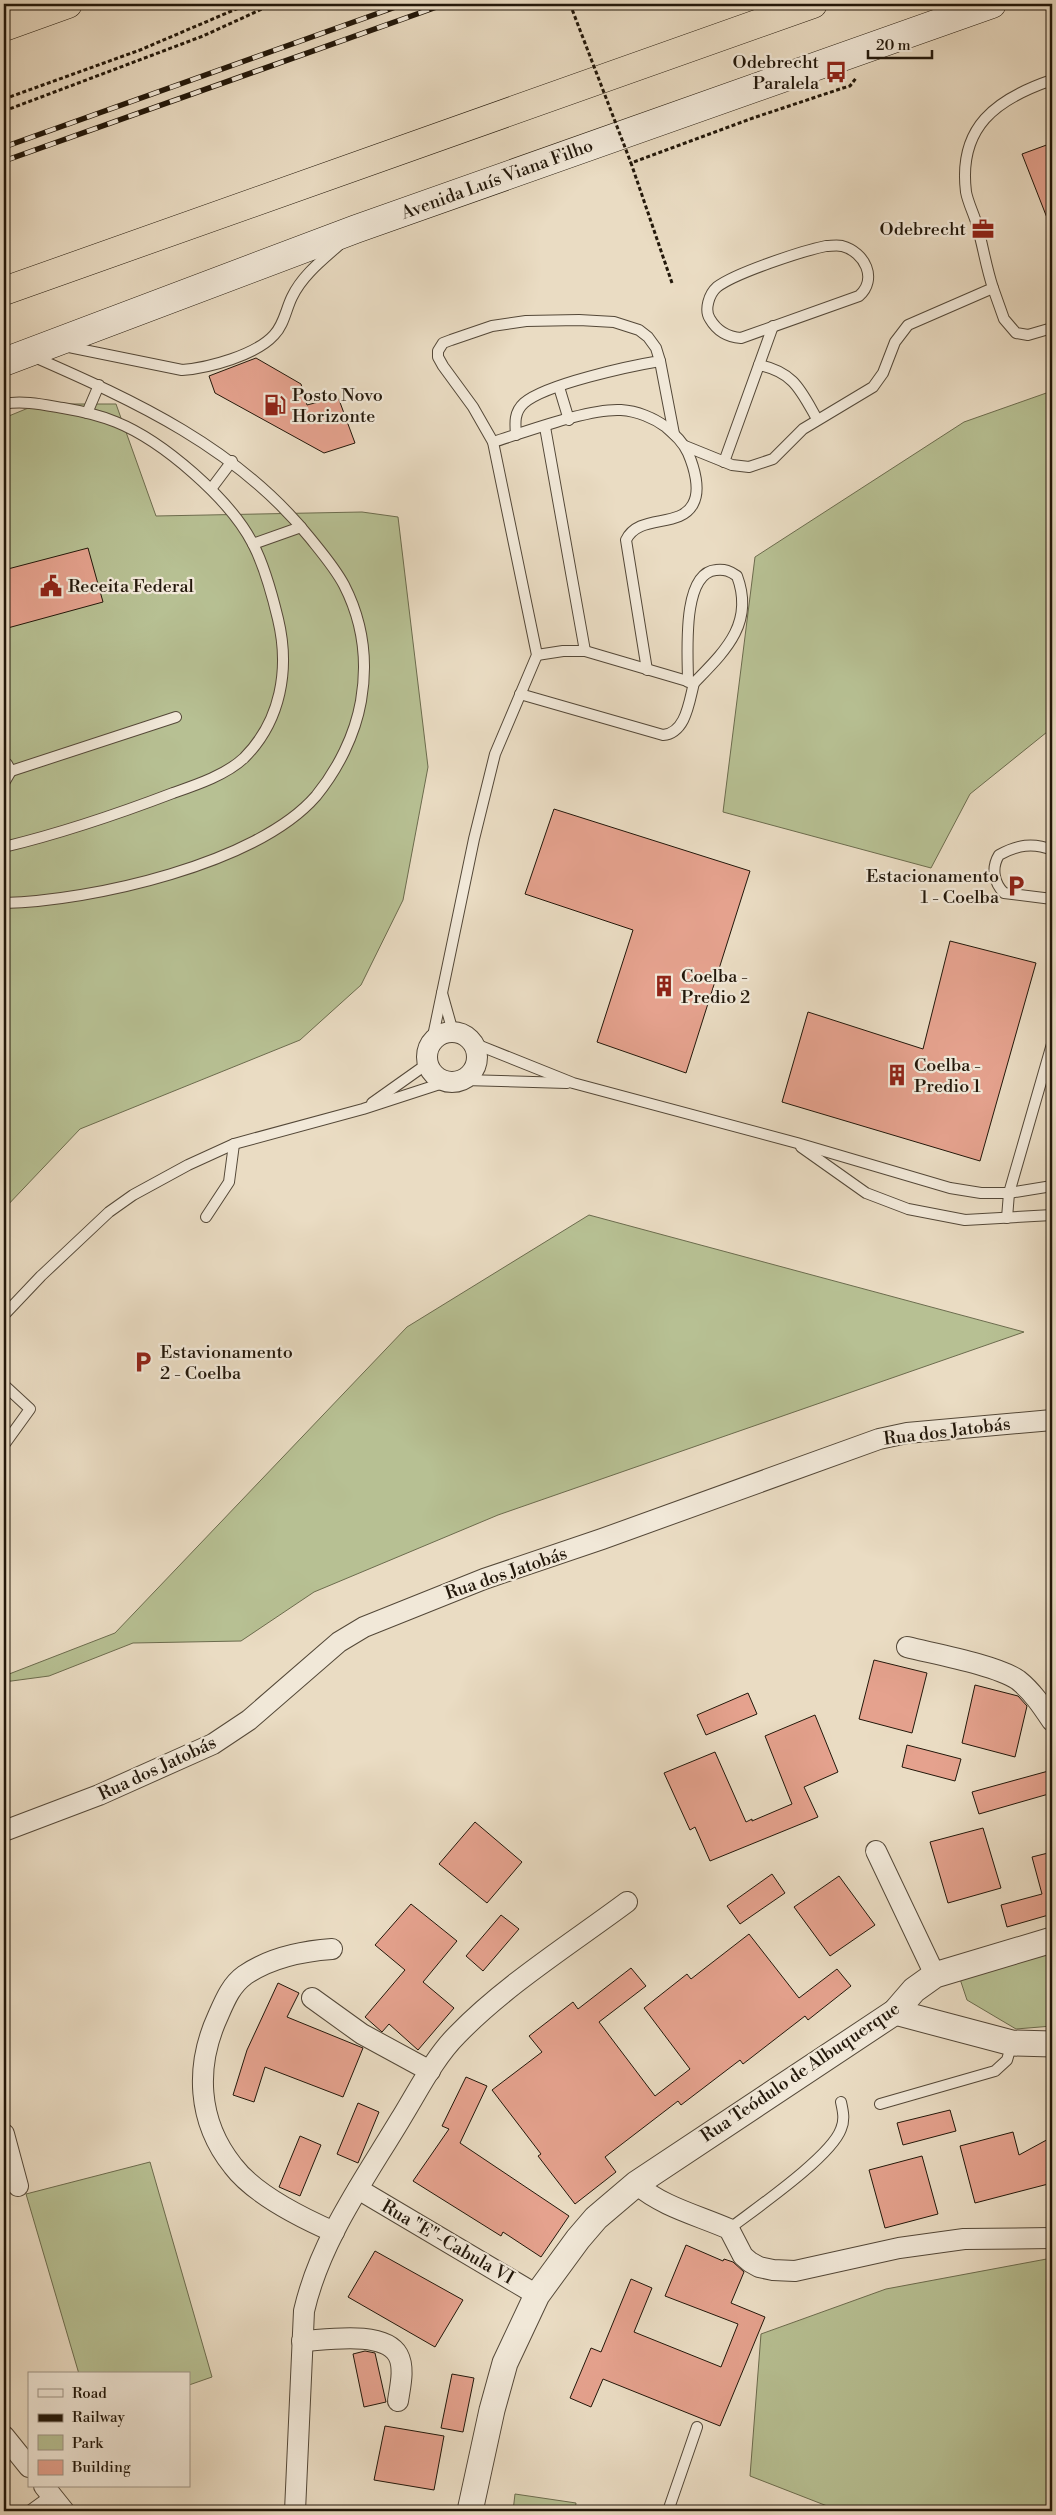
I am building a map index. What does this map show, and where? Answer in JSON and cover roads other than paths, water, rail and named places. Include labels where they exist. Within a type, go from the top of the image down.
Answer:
[{"type":"highway","points":[[4,27],[68,4]]},
{"type":"highway","points":[[4,291],[813,4]]},
{"type":"main road","name":"Avenida Luís Viana Filho","points":[[15,358],[356,230],[992,4]]},
{"type":"street","points":[[453,1032],[468,1037],[473,1043],[478,1059],[471,1075],[455,1081],[431,1072],[426,1056],[432,1041],[438,1036],[453,1032]]},
{"type":"street","name":"Rua dos Jatobás","points":[[4,1831],[99,1795],[213,1744],[249,1720],[339,1642],[398,1612],[484,1579],[602,1539],[871,1441],[907,1433],[1052,1420]]},
{"type":"street","points":[[907,1647],[1001,1672],[1016,1679],[1028,1688],[1052,1721]]},
{"type":"street","points":[[876,1851],[935,1975]]},
{"type":"street","points":[[295,2511],[304,2311],[310,2284],[334,2232],[430,2071],[455,2036],[478,2014],[626,1902]]},
{"type":"street","name":"Rua Teódulo de Albuquerque","points":[[470,2511],[497,2388],[514,2342],[537,2294],[558,2264],[596,2218],[636,2184],[895,2012],[914,1990],[935,1975],[1052,1940]]},
{"type":"street","points":[[332,1949],[316,1950],[273,1961],[246,1975],[232,1988],[207,2041],[202,2066],[202,2090],[211,2128],[233,2168],[281,2206],[334,2232]]},
{"type":"street","points":[[312,1998],[362,2034],[430,2071]]},
{"type":"street","points":[[895,2012],[1012,2043],[1052,2044]]},
{"type":"street","points":[[4,2134],[18,2186]]},
{"type":"street","points":[[636,2184],[651,2197],[663,2203],[729,2229],[743,2256],[759,2267],[774,2270],[795,2271],[899,2248],[955,2240],[1052,2238]]},
{"type":"street","name":"Rua \"E\"-Cabula VI","points":[[358,2190],[537,2294]]},
{"type":"street","points":[[302,2341],[373,2339],[388,2344],[398,2355],[402,2371],[398,2401]]},
{"type":"street","points":[[4,2436],[28,2466]]},
{"type":"street","points":[[47,2490],[64,2511]]},
{"type":"lane","points":[[1052,80],[1009,97],[994,110],[981,123],[971,141],[964,162],[966,194],[993,288],[1004,319],[1016,333],[1028,335],[1052,328]]},
{"type":"lane","points":[[53,344],[182,370],[201,369],[246,353],[267,342],[276,334],[302,281],[317,264],[356,230]]},
{"type":"lane","points":[[842,246],[855,252],[866,266],[869,284],[866,290],[859,296],[773,326],[741,338],[730,337],[719,331],[707,315],[710,295],[717,287],[809,249],[842,246]]},
{"type":"lane","points":[[685,446],[724,462],[750,466],[762,464],[773,459],[803,429],[873,387],[883,373],[895,342],[908,325],[993,288]]},
{"type":"lane","points":[[432,1041],[441,990],[495,754],[537,655],[493,442],[438,357],[438,351],[443,344],[492,326],[526,321],[614,322],[639,330],[648,337],[656,348],[674,434]]},
{"type":"lane","points":[[724,462],[773,326]]},
{"type":"lane","points":[[4,904],[49,901],[127,885],[182,870],[257,840],[291,818],[315,796],[337,766],[350,739],[359,712],[365,680],[365,650],[358,616],[344,584],[301,527],[270,494],[232,461],[165,418],[99,386],[15,358]]},
{"type":"lane","points":[[516,435],[516,414],[525,403],[559,388],[625,366],[660,361]]},
{"type":"lane","points":[[759,366],[781,371],[791,378],[800,389],[817,419]]},
{"type":"lane","points":[[88,413],[99,386]]},
{"type":"lane","points":[[559,388],[569,420]]},
{"type":"lane","points":[[4,404],[45,404],[88,413],[117,422],[150,440],[211,489],[253,544],[272,594],[283,640],[283,678],[278,702],[258,742],[242,760],[220,773],[189,787],[58,834],[4,847]]},
{"type":"lane","points":[[493,442],[595,412],[620,410],[639,413],[659,422],[685,446],[696,481],[697,495],[693,506],[674,517],[641,525],[633,529],[626,540],[647,670]]},
{"type":"lane","points":[[545,427],[585,651]]},
{"type":"lane","points":[[211,489],[232,461]]},
{"type":"lane","points":[[253,544],[301,527]]},
{"type":"lane","points":[[520,694],[663,735],[671,734],[678,730],[691,683],[691,601],[694,587],[703,576],[711,571],[724,569],[737,576],[741,596],[741,614],[737,630],[724,653],[691,683]]},
{"type":"lane","points":[[537,655],[563,651],[585,651],[691,683]]},
{"type":"lane","points":[[4,783],[11,771],[176,717]]},
{"type":"lane","points":[[4,763],[8,764],[11,771]]},
{"type":"lane","points":[[1052,850],[1038,844],[1020,846],[999,855],[994,866],[998,886],[1004,893],[1052,899]]},
{"type":"lane","points":[[441,990],[453,1032]]},
{"type":"lane","points":[[473,1043],[573,1083],[950,1188],[981,1193],[1009,1193],[1052,1186]]},
{"type":"lane","points":[[1007,1218],[1009,1193],[1052,1044]]},
{"type":"lane","points":[[363,1109],[427,1064]]},
{"type":"lane","points":[[4,1315],[41,1276],[109,1212],[133,1195],[188,1165],[234,1144],[363,1109],[455,1081],[573,1083]]},
{"type":"lane","points":[[206,1217],[229,1182],[234,1144]]},
{"type":"lane","points":[[797,1144],[836,1174],[866,1193],[908,1209],[965,1220],[1052,1215]]},
{"type":"lane","points":[[4,1385],[30,1409],[4,1446]]},
{"type":"lane","points":[[880,2104],[995,2071],[1007,2060],[1012,2043]]},
{"type":"lane","points":[[729,2229],[822,2156],[842,2129],[844,2115],[842,2102]]},
{"type":"lane","points":[[668,2511],[697,2427]]},
{"type":"lane","points":[[29,2511],[47,2490]]},
{"type":"railway","points":[[4,147],[404,4]]},
{"type":"railway","points":[[4,161],[445,4]]},
{"type":"place","name":"Odebrecht Paralela","points":[[836,72]]},
{"type":"place","name":"Odebrecht","points":[[983,229]]},
{"type":"place","name":"Posto Novo Horizonte","points":[[275,405]]},
{"type":"place","name":"Receita Federal","points":[[51,586]]},
{"type":"place","name":"Estacionamento 1 - Coelba","points":[[1016,886]]},
{"type":"place","name":"Coelba - Predio 2","points":[[664,986]]},
{"type":"place","name":"Coelba - Predio 1","points":[[897,1075]]},
{"type":"place","name":"Estavionamento 2 - Coelba","points":[[143,1362]]}]
